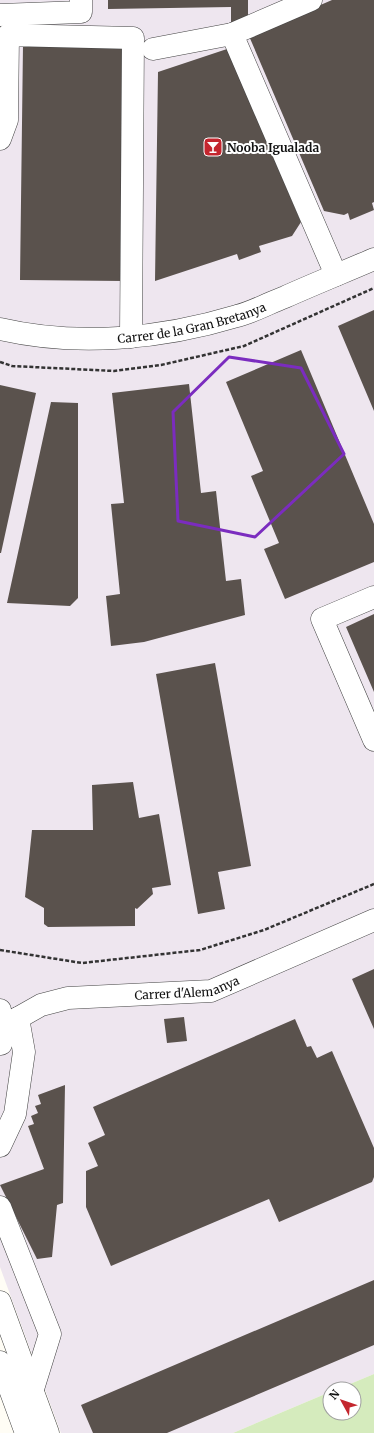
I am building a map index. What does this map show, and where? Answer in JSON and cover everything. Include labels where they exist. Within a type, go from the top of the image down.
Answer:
[{"type":"street","points":[[0,15],[81,12],[81,0]]},
{"type":"street","points":[[153,49],[232,34],[311,0]]},
{"type":"street","points":[[232,34],[336,275]]},
{"type":"street","points":[[0,139],[7,120],[8,35],[133,38],[131,337]]},
{"type":"street","name":"Carrer de la Gran Bretanya","points":[[0,329],[26,335],[78,339],[131,337],[181,330],[238,316],[374,259]]},
{"type":"street","points":[[374,597],[322,619],[374,740]]},
{"type":"street","name":"Carrer d'Alemanya","points":[[9,1014],[68,998],[211,991],[374,920]]},
{"type":"street","points":[[1,1044],[3,1022],[9,1014]]},
{"type":"street","points":[[0,1146],[15,1114],[24,1052],[9,1014]]},
{"type":"street","points":[[0,1207],[50,1334],[32,1392]]},
{"type":"street","points":[[0,1302],[48,1433]]},
{"type":"street","points":[[0,1362],[22,1432]]},
{"type":"path","points":[[0,950],[82,963],[200,950],[264,930],[374,884]]},
{"type":"highlighted area","points":[[229,357],[301,368],[344,454],[255,537],[178,521],[173,412]]},
{"type":"shaded area","points":[[0,0],[374,0],[374,1374],[357,1381],[322,1381],[322,1395],[233,1433],[61,1433],[0,1267]]},
{"type":"green space","points":[[374,1374],[374,1433],[233,1433],[322,1395],[322,1421],[362,1421],[362,1381],[357,1381]]},
{"type":"building","points":[[108,0],[248,0],[248,17],[231,25],[231,7],[108,9]]},
{"type":"building","points":[[332,0],[374,0],[374,202],[372,203],[374,210],[350,220],[348,213],[344,215],[324,211],[249,36]]},
{"type":"building","points":[[23,45],[127,46],[124,281],[20,280]]},
{"type":"building","name":"Nooba Igualada","points":[[227,49],[301,222],[292,236],[259,246],[261,252],[239,260],[237,254],[155,281],[158,72]]},
{"type":"building","points":[[374,310],[374,411],[338,326]]},
{"type":"building","points":[[301,350],[374,524],[374,562],[285,599],[264,549],[279,543],[251,476],[263,471],[226,382]]},
{"type":"building","points":[[189,384],[201,493],[216,491],[226,581],[241,579],[245,615],[144,642],[111,646],[106,596],[120,594],[111,504],[124,503],[112,393]]},
{"type":"building","points":[[0,385],[36,393],[1,553],[0,553]]},
{"type":"building","points":[[51,402],[78,403],[78,598],[70,606],[7,603]]},
{"type":"building","points":[[374,614],[374,692],[346,627]]},
{"type":"building","points":[[215,663],[251,866],[218,872],[225,909],[198,914],[156,674]]},
{"type":"building","points":[[133,782],[139,818],[159,814],[171,885],[152,888],[153,894],[137,909],[135,908],[135,926],[48,927],[44,924],[44,908],[25,897],[32,830],[93,830],[92,785]]},
{"type":"building","points":[[374,969],[374,1029],[352,979]]},
{"type":"building","points":[[184,1017],[187,1041],[167,1043],[164,1019]]},
{"type":"building","points":[[295,1019],[307,1047],[311,1046],[317,1058],[332,1051],[374,1148],[374,1177],[372,1182],[279,1222],[269,1199],[111,1266],[86,1207],[86,1171],[98,1166],[88,1143],[105,1135],[93,1107]]},
{"type":"building","points":[[65,1085],[63,1203],[57,1205],[52,1257],[37,1259],[0,1185],[44,1169],[28,1126],[34,1124],[31,1116],[38,1113],[35,1106],[41,1104],[38,1095]]},
{"type":"building","points":[[374,1280],[374,1345],[167,1433],[93,1433],[81,1405]]},
{"type":"place","name":"Nooba Igualada","points":[[213,147]]}]
